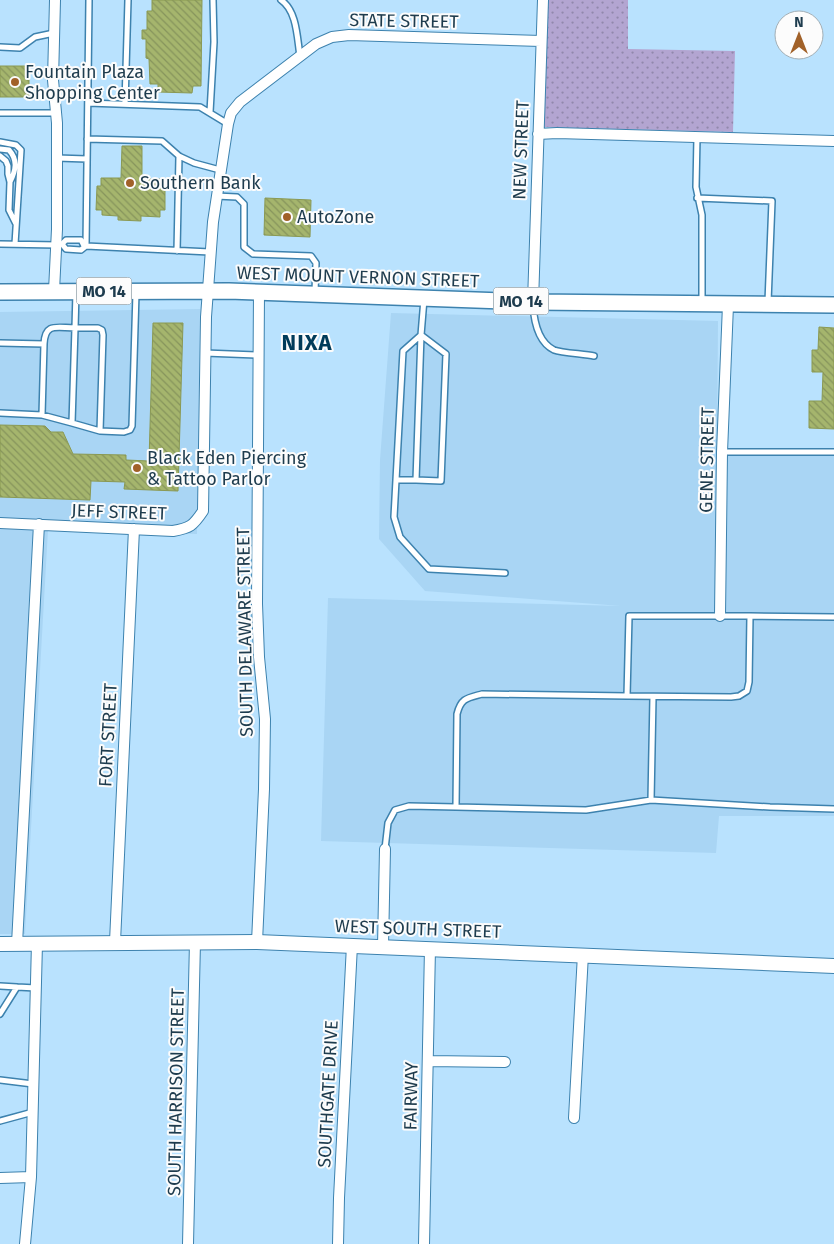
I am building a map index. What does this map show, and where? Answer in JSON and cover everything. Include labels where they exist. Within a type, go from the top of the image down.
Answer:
[{"type":"main road","name":"WEST MOUNT VERNON STREET","points":[[0,292],[209,290],[533,302],[702,305],[830,303]]},
{"type":"street","points":[[54,291],[59,244],[56,114],[53,80],[55,0]]},
{"type":"street","name":"NEW STREET","points":[[533,302],[540,41],[543,0]]},
{"type":"street","name":"STATE STREET","points":[[228,124],[233,111],[245,97],[300,56],[324,40],[332,37],[349,35],[540,41]]},
{"type":"street","points":[[206,353],[206,317],[216,196],[228,124]]},
{"type":"street","points":[[538,134],[834,141]]},
{"type":"street","name":"SOUTH DELAWARE STREET","points":[[257,942],[265,729],[257,604],[259,292]]},
{"type":"street","name":"GENE STREET","points":[[720,616],[722,452],[728,305]]},
{"type":"street","name":"JEFF STREET","points":[[0,523],[172,531],[186,528],[195,523],[203,511],[206,353]]},
{"type":"street","points":[[17,944],[39,524]]},
{"type":"street","name":"FORT STREET","points":[[115,942],[134,529]]},
{"type":"street","points":[[382,946],[385,849]]},
{"type":"street","name":"SOUTH HARRISON STREET","points":[[188,1244],[194,942]]},
{"type":"street","name":"WEST SOUTH STREET","points":[[0,944],[257,942],[583,954],[834,966]]},
{"type":"street","points":[[25,1244],[31,1177],[37,944]]},
{"type":"street","name":"SOUTHGATE DRIVE","points":[[338,1244],[352,945]]},
{"type":"street","name":"FAIRWAY","points":[[424,1244],[430,948]]},
{"type":"street","points":[[574,1118],[583,954]]},
{"type":"street","points":[[428,1060],[505,1062]]},
{"type":"street","points":[[0,1178],[31,1177]]},
{"type":"lane","points":[[85,246],[89,0]]},
{"type":"lane","points":[[125,104],[128,0]]},
{"type":"lane","points":[[210,112],[214,42],[213,0]]},
{"type":"lane","points":[[280,0],[288,5],[292,13],[300,56]]},
{"type":"lane","points":[[0,47],[20,48],[35,37],[54,33]]},
{"type":"lane","points":[[88,103],[200,107],[228,124]]},
{"type":"lane","points":[[0,112],[56,114]]},
{"type":"lane","points":[[697,137],[696,187],[702,215],[702,305]]},
{"type":"lane","points":[[87,139],[162,141],[180,156],[194,163],[220,170]]},
{"type":"lane","points":[[0,142],[16,145],[21,150],[15,244]]},
{"type":"lane","points":[[0,149],[9,150],[15,156],[15,173],[10,182]]},
{"type":"lane","points":[[0,156],[6,161],[10,182],[9,210],[16,224]]},
{"type":"lane","points":[[178,251],[180,156]]},
{"type":"lane","points":[[57,158],[87,158]]},
{"type":"lane","points":[[216,196],[238,197],[244,204],[244,247],[253,254],[311,256],[316,263],[315,295]]},
{"type":"lane","points":[[697,198],[772,201],[768,305]]},
{"type":"lane","points":[[0,240],[3,244],[59,244],[66,240],[81,240],[85,246]]},
{"type":"lane","points":[[59,244],[66,249],[81,250],[85,246],[211,252]]},
{"type":"lane","points":[[0,413],[42,415],[100,431],[124,432],[130,430],[132,426],[136,291]]},
{"type":"lane","points":[[72,423],[76,292]]},
{"type":"lane","points":[[416,480],[424,298]]},
{"type":"lane","points":[[533,302],[534,320],[538,331],[544,341],[554,350],[594,356]]},
{"type":"lane","points":[[42,415],[44,333],[51,328],[98,328],[102,330],[103,335],[100,431]]},
{"type":"lane","points":[[421,335],[403,351],[394,517],[400,537],[430,569],[505,572]]},
{"type":"lane","points":[[396,480],[440,481],[446,354],[421,335]]},
{"type":"lane","points":[[0,343],[44,344]]},
{"type":"lane","points":[[206,353],[259,355]]},
{"type":"lane","points":[[722,452],[834,452]]},
{"type":"lane","points":[[627,696],[629,616],[834,617]]},
{"type":"lane","points":[[456,806],[457,714],[459,705],[464,700],[482,694],[739,696],[747,691],[749,682],[750,616]]},
{"type":"lane","points":[[651,800],[653,696]]},
{"type":"lane","points":[[385,849],[388,823],[395,810],[409,806],[586,810],[651,800],[834,809]]},
{"type":"lane","points":[[0,986],[36,988]]},
{"type":"lane","points":[[0,1014],[16,987]]},
{"type":"lane","points":[[0,1080],[33,1084]]},
{"type":"lane","points":[[0,1121],[33,1112]]},
{"type":"shaded area","points":[[547,0],[628,0],[628,49],[735,51],[733,132],[541,127]]},
{"type":"shaded area","points":[[200,309],[197,534],[48,530],[25,934],[0,934],[0,312]]},
{"type":"shaded area","points":[[391,313],[718,321],[717,453],[834,455],[834,816],[719,816],[716,853],[321,841],[328,598],[621,606],[425,591],[379,539],[380,460]]},
{"type":"building","points":[[152,0],[202,0],[201,86],[193,86],[192,93],[158,92],[158,84],[150,84],[149,59],[146,58],[146,39],[142,39],[142,30],[147,30],[147,11],[152,11]]},
{"type":"building","name":"Fountain Plaza Shopping Center","points":[[0,66],[29,66],[29,97],[0,97]]},
{"type":"building","name":"Southern Bank","points":[[122,146],[142,146],[142,179],[160,179],[160,187],[165,187],[165,210],[160,210],[160,217],[141,216],[141,221],[118,220],[118,216],[102,215],[102,210],[96,210],[97,186],[101,186],[101,178],[121,178]]},
{"type":"building","name":"AutoZone","points":[[265,198],[311,200],[310,237],[264,235]]},
{"type":"building","points":[[153,323],[183,323],[178,491],[124,489],[125,482],[91,481],[90,500],[0,497],[0,425],[45,426],[51,432],[63,432],[73,454],[126,455],[126,460],[149,461]]},
{"type":"building","points":[[819,327],[834,328],[834,429],[809,428],[809,401],[822,401],[823,372],[812,372],[812,350],[818,350]]},
{"type":"place","name":"Fountain Plaza Shopping Center","points":[[15,82]]},
{"type":"place","name":"Southern Bank","points":[[130,183]]},
{"type":"place","name":"AutoZone","points":[[287,217]]},
{"type":"place","name":"Black Eden Piercing & Tattoo Parlor","points":[[137,468]]},
{"type":"district","name":"NIXA","points":[[307,342]]}]
